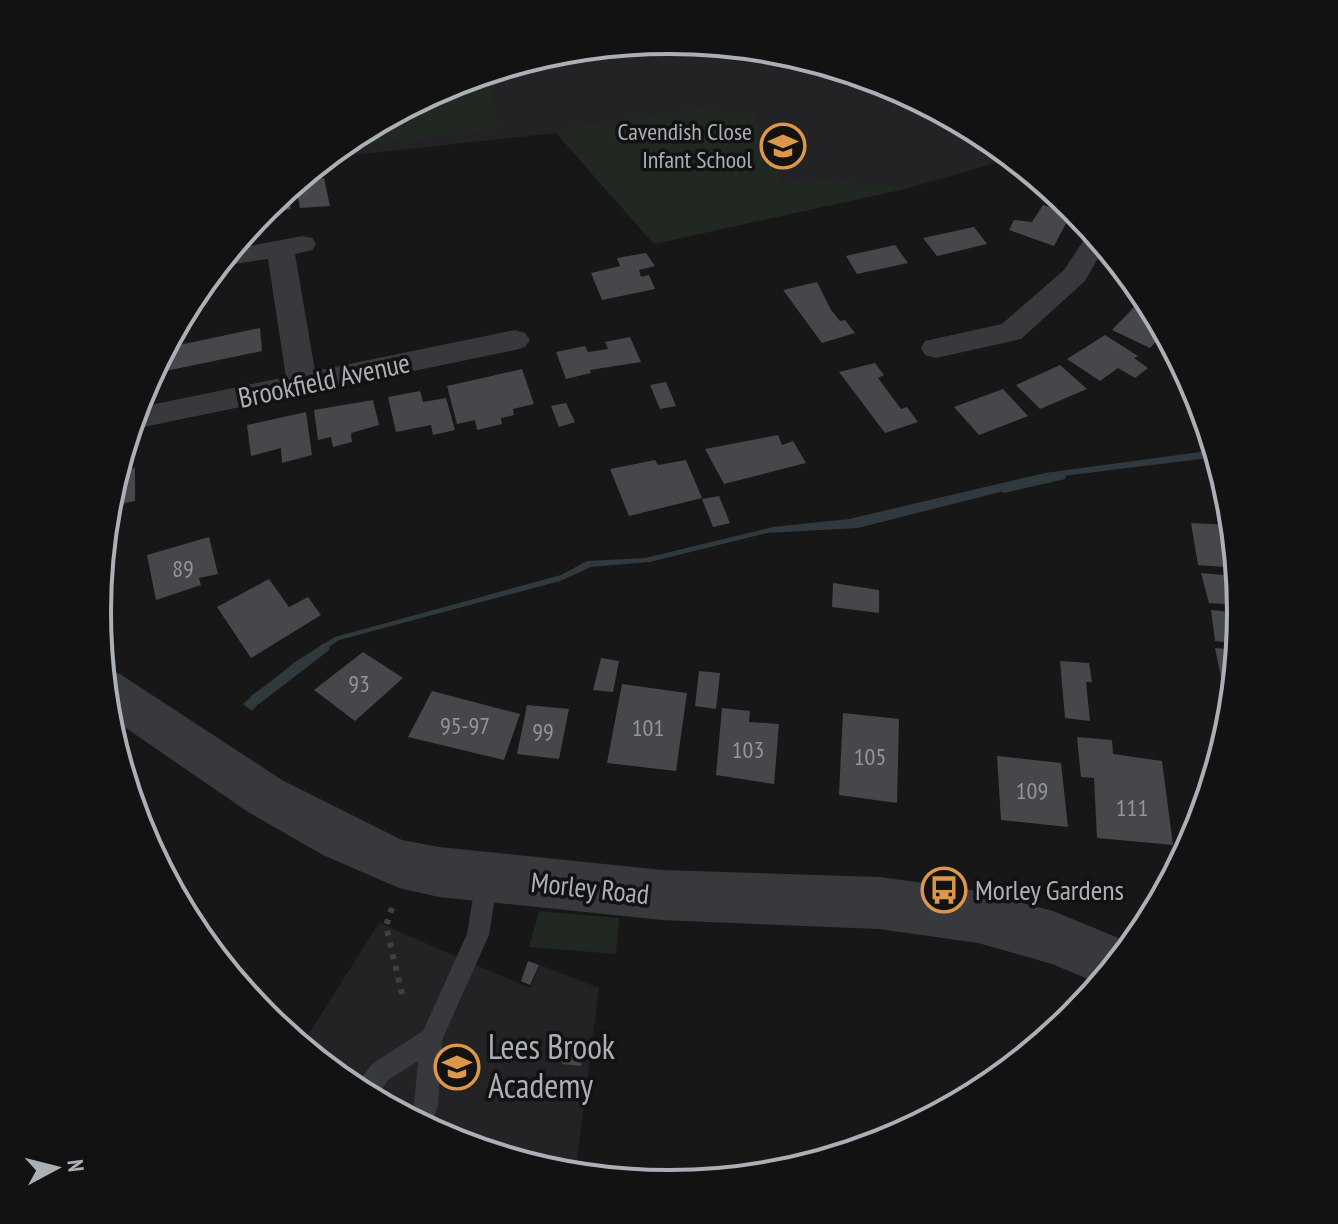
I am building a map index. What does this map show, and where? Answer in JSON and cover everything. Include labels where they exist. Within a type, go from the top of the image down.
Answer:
[{"type":"street","points":[[239,256],[291,246],[302,385]]},
{"type":"street","points":[[936,348],[1011,332],[1075,275],[1091,247]]},
{"type":"street","name":"Brookfield Avenue","points":[[146,417],[515,340]]},
{"type":"street","name":"Morley Road","points":[[118,697],[265,796],[341,838],[399,864],[488,877],[662,895],[879,903],[978,917],[1053,938],[1106,960]]},
{"type":"lane","points":[[424,1113],[431,1039],[478,935],[488,877]]},
{"type":"lane","points":[[371,1083],[380,1072],[431,1039]]},
{"type":"path","points":[[392,908],[386,926],[402,994]]},
{"type":"shaded area","name":"Cavendish Close Infant School","points":[[669,54],[705,55],[778,65],[848,84],[916,112],[999,162],[909,188],[654,244],[556,133],[348,155],[422,112],[490,84],[560,65],[633,55]]},
{"type":"shaded area","points":[[490,84],[499,129],[364,145],[455,96]]},
{"type":"shaded area","points":[[698,108],[756,115],[761,142],[781,183],[828,180],[909,188],[654,244],[556,133],[563,132],[561,128]]},
{"type":"shaded area","points":[[1203,452],[1205,458],[1063,476],[858,528],[767,533],[650,562],[591,567],[560,581],[339,640],[277,683],[252,711],[243,704],[295,662],[335,637],[561,575],[587,561],[645,558],[773,527],[849,519],[1045,473]]},
{"type":"shaded area","points":[[539,911],[619,918],[616,954],[529,947]]},
{"type":"shaded area","name":"Lees Brook Academy","points":[[379,923],[530,988],[540,965],[599,988],[577,1162],[525,1151],[455,1128],[359,1076],[307,1037]]},
{"type":"building","points":[[324,178],[330,206],[300,208],[297,195],[316,179]]},
{"type":"building","points":[[1043,205],[1055,209],[1067,221],[1054,246],[1009,230],[1014,220],[1032,222]]},
{"type":"building","points":[[974,227],[987,244],[937,256],[923,238]]},
{"type":"building","points":[[895,245],[908,263],[857,274],[846,256]]},
{"type":"building","points":[[646,253],[655,266],[639,270],[641,277],[649,275],[655,289],[602,300],[591,273],[620,266],[617,258]]},
{"type":"building","points":[[817,282],[831,310],[840,321],[845,320],[855,333],[822,343],[783,290]]},
{"type":"building","points":[[1135,306],[1156,341],[1150,348],[1112,330]]},
{"type":"building","points":[[260,328],[262,351],[166,371],[180,345]]},
{"type":"building","points":[[1105,335],[1138,356],[1134,358],[1148,368],[1135,378],[1118,368],[1100,381],[1067,359]]},
{"type":"building","points":[[630,337],[641,362],[590,370],[591,373],[566,379],[556,352],[585,346],[588,352],[608,349],[605,342]]},
{"type":"building","points":[[875,363],[884,375],[878,378],[901,409],[907,407],[918,422],[885,433],[839,372]]},
{"type":"building","points":[[1060,365],[1087,389],[1040,409],[1016,385]]},
{"type":"building","points":[[522,369],[534,404],[513,409],[514,415],[501,418],[502,424],[477,430],[475,420],[457,424],[447,386]]},
{"type":"building","points":[[666,382],[676,406],[660,409],[650,385]]},
{"type":"building","points":[[1003,389],[1028,416],[979,435],[954,407]]},
{"type":"building","points":[[420,391],[423,402],[446,398],[455,430],[433,435],[431,425],[396,432],[388,397]]},
{"type":"building","points":[[373,400],[379,425],[351,433],[352,442],[333,447],[331,437],[318,440],[314,410]]},
{"type":"building","points":[[566,403],[575,422],[559,427],[551,406]]},
{"type":"building","points":[[306,412],[312,455],[282,463],[281,448],[251,456],[247,425]]},
{"type":"building","points":[[778,435],[782,445],[793,441],[806,463],[724,484],[705,449]]},
{"type":"building","points":[[655,460],[658,465],[686,460],[702,498],[629,516],[610,469]]},
{"type":"building","points":[[135,468],[135,501],[122,504],[122,503],[130,469]]},
{"type":"building","points":[[719,496],[730,523],[713,527],[702,499]]},
{"type":"building","points":[[1191,523],[1220,524],[1225,567],[1198,565]]},
{"type":"building","points":[[209,537],[218,574],[199,578],[201,585],[156,600],[147,555]]},
{"type":"building","points":[[1201,573],[1226,575],[1227,604],[1209,603]]},
{"type":"building","points":[[269,579],[289,607],[308,597],[321,615],[251,658],[217,607]]},
{"type":"building","points":[[833,583],[879,590],[879,613],[832,607]]},
{"type":"building","points":[[1211,610],[1227,612],[1226,642],[1215,641]]},
{"type":"building","points":[[1215,648],[1226,649],[1222,682]]},
{"type":"building","points":[[363,652],[403,678],[355,721],[314,690]]},
{"type":"building","points":[[601,658],[619,661],[613,692],[593,690]]},
{"type":"building","points":[[1060,661],[1089,663],[1092,682],[1086,682],[1090,721],[1065,718]]},
{"type":"building","points":[[699,671],[720,673],[716,709],[695,706]]},
{"type":"building","points":[[622,684],[687,693],[676,771],[607,763]]},
{"type":"building","points":[[432,691],[520,714],[504,760],[408,737]]},
{"type":"building","points":[[527,705],[569,709],[559,759],[517,754]]},
{"type":"building","points":[[722,708],[750,711],[749,722],[779,724],[774,784],[716,775]]},
{"type":"building","points":[[843,713],[899,719],[897,803],[839,795]]},
{"type":"building","points":[[1077,737],[1112,740],[1113,754],[1162,761],[1173,845],[1097,838],[1094,778],[1081,777]]},
{"type":"building","points":[[997,756],[1061,763],[1068,827],[1001,820]]},
{"type":"building","points":[[528,961],[539,965],[530,985],[521,981]]},
{"type":"building","points":[[566,1039],[585,1042],[581,1066],[562,1064]]},
{"type":"waterway","points":[[1004,489],[1061,476]]},
{"type":"waterway","points":[[255,700],[324,648]]},
{"type":"place","name":"Cavendish Close Infant School","points":[[783,146]]},
{"type":"place","name":"Morley Gardens","points":[[944,890]]},
{"type":"place","name":"Lees Brook Academy","points":[[457,1067]]}]
